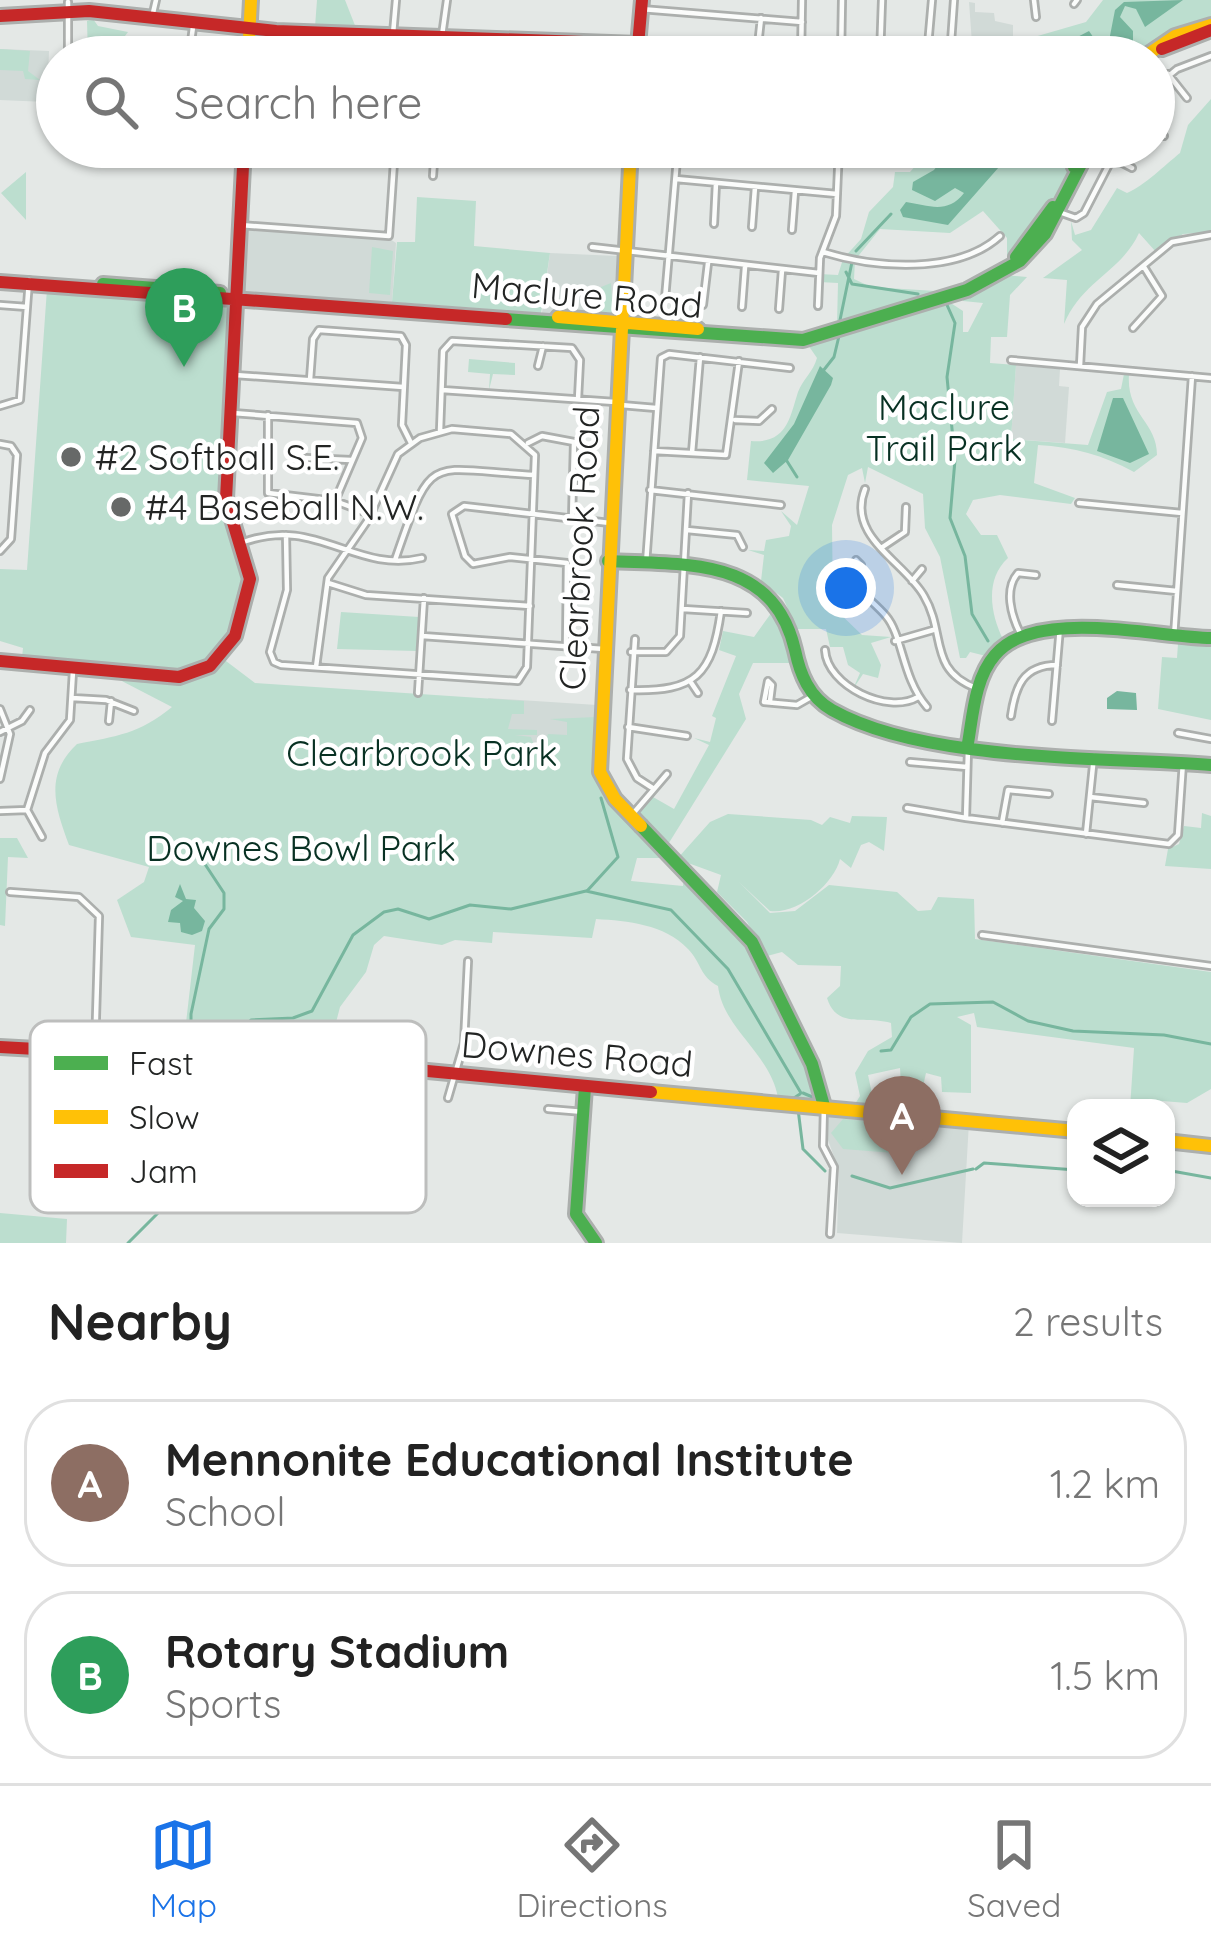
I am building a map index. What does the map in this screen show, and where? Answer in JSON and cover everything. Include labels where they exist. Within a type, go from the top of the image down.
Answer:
[{"type":"main road","points":[[249,36],[250,0]]},
{"type":"main road","points":[[0,16],[68,1],[154,6],[194,22],[249,28],[442,36]]},
{"type":"main road","points":[[639,36],[641,4]]},
{"type":"main road","points":[[1175,36],[1211,28]]},
{"type":"main road","points":[[1,666],[179,676],[213,663],[230,644],[248,599],[250,573],[226,499],[243,168]]},
{"type":"main road","name":"Clearbrook Road","points":[[630,168],[599,762],[607,788],[752,941],[813,1067],[824,1106]]},
{"type":"main road","name":"Maclure Road","points":[[0,280],[234,293],[767,336],[816,333],[994,271],[1035,238],[1075,168]]},
{"type":"main road","name":"Maclure Road","points":[[619,325],[780,341],[816,338],[983,283],[1029,253],[1057,211],[1077,168]]},
{"type":"main road","points":[[1057,211],[1063,188]]},
{"type":"main road","points":[[608,560],[714,572],[758,585],[778,603],[800,674],[814,694],[852,718],[968,741],[1184,762]]},
{"type":"main road","points":[[968,741],[976,688],[990,658],[1020,633],[1060,627],[1211,638]]},
{"type":"main road","points":[[968,741],[1211,765]]},
{"type":"main road","name":"Downes Road","points":[[0,1047],[30,1048]]},
{"type":"main road","name":"Downes Road","points":[[426,1072],[1067,1129]]},
{"type":"main road","points":[[585,1087],[577,1214],[596,1243]]},
{"type":"main road","points":[[1175,1142],[1211,1146]]},
{"type":"street","points":[[393,34],[396,0]]},
{"type":"street","points":[[442,36],[447,0]]},
{"type":"street","points":[[802,0],[802,36]]},
{"type":"street","points":[[841,36],[842,0]]},
{"type":"street","points":[[880,36],[881,0]]},
{"type":"street","points":[[929,36],[932,0]]},
{"type":"street","points":[[951,36],[954,0]]},
{"type":"street","points":[[1034,0],[1036,17]]},
{"type":"street","points":[[68,1],[68,36]]},
{"type":"street","points":[[641,4],[802,22]]},
{"type":"street","points":[[758,36],[761,18]]},
{"type":"street","points":[[192,36],[194,22]]},
{"type":"street","points":[[1175,71],[1211,56]]},
{"type":"street","points":[[1175,83],[1187,98]]},
{"type":"street","points":[[240,226],[389,236],[394,168]]},
{"type":"street","points":[[433,176],[434,168]]},
{"type":"street","points":[[665,299],[677,168]]},
{"type":"street","points":[[818,306],[823,252],[834,226],[838,168]]},
{"type":"street","points":[[1057,211],[1080,217],[1107,168]]},
{"type":"street","points":[[676,179],[837,194]]},
{"type":"street","points":[[714,224],[716,183]]},
{"type":"street","points":[[752,227],[755,187]]},
{"type":"street","points":[[792,230],[795,190]]},
{"type":"street","points":[[1080,366],[1086,319],[1172,242],[1211,235]]},
{"type":"street","points":[[823,252],[944,262],[969,255],[1000,236]]},
{"type":"street","points":[[592,247],[670,260],[819,273]]},
{"type":"street","points":[[703,305],[708,263]]},
{"type":"street","points":[[742,308],[745,267]]},
{"type":"street","points":[[1132,328],[1162,296],[1144,267]]},
{"type":"street","points":[[779,309],[782,270]]},
{"type":"street","points":[[0,406],[20,400],[29,282]]},
{"type":"street","points":[[0,305],[27,307]]},
{"type":"street","points":[[310,380],[313,339],[319,330],[393,333],[406,345],[402,428],[411,443]]},
{"type":"street","points":[[440,431],[443,351],[452,340],[572,348],[579,355],[578,399]]},
{"type":"street","points":[[538,366],[543,346]]},
{"type":"street","points":[[692,454],[700,357]]},
{"type":"street","points":[[646,564],[661,358],[700,357],[790,368]]},
{"type":"street","points":[[1011,360],[1211,377]]},
{"type":"street","points":[[654,451],[726,455],[739,361]]},
{"type":"street","points":[[233,375],[403,387]]},
{"type":"street","points":[[1174,637],[1192,376]]},
{"type":"street","points":[[442,390],[656,408]]},
{"type":"street","points":[[734,420],[759,421],[772,409]]},
{"type":"street","points":[[231,412],[357,423],[363,433],[335,501]]},
{"type":"street","points":[[268,415],[266,490],[275,496],[335,501],[370,514]]},
{"type":"street","points":[[316,667],[327,582],[370,514],[391,463],[411,443],[440,431],[503,433],[528,443],[542,436],[574,442],[572,520]]},
{"type":"street","points":[[286,535],[287,590],[271,658],[281,665],[521,680],[529,644],[536,475],[528,443]]},
{"type":"street","points":[[0,444],[15,448],[11,538],[0,551]]},
{"type":"street","points":[[306,458],[351,460]]},
{"type":"street","points":[[394,560],[418,493],[432,475],[455,467],[536,475]]},
{"type":"street","points":[[865,489],[860,515],[881,548],[926,599],[944,666],[976,688]]},
{"type":"street","points":[[650,490],[781,505]]},
{"type":"street","points":[[631,652],[671,649],[680,636],[688,493]]},
{"type":"street","points":[[1079,503],[1182,513]]},
{"type":"street","points":[[566,646],[569,567],[560,560],[533,558],[469,562],[451,519],[464,506],[610,523]]},
{"type":"street","points":[[881,548],[905,532],[905,507]]},
{"type":"street","points":[[687,530],[737,535],[743,547]]},
{"type":"street","points":[[241,543],[286,535],[320,538],[347,550],[394,560],[422,558]]},
{"type":"street","points":[[912,581],[922,569]]},
{"type":"street","points":[[1020,633],[1011,605],[1011,582],[1018,573],[1036,575]]},
{"type":"street","points":[[327,582],[360,594],[530,606]]},
{"type":"street","points":[[856,585],[887,617],[905,676],[927,707]]},
{"type":"street","points":[[1118,585],[1177,590]]},
{"type":"street","points":[[418,694],[424,598]]},
{"type":"street","points":[[683,609],[747,613]]},
{"type":"street","points":[[630,690],[669,690],[690,681],[716,649],[721,611]]},
{"type":"street","points":[[1052,721],[1060,627]]},
{"type":"street","points":[[895,640],[933,630]]},
{"type":"street","points":[[422,636],[604,649]]},
{"type":"street","points":[[635,639],[629,764],[654,790]]},
{"type":"street","points":[[825,650],[830,670],[844,686],[901,703],[919,698]]},
{"type":"street","points":[[1011,716],[1021,680],[1041,666],[1057,665]]},
{"type":"street","points":[[42,837],[27,810],[45,753],[68,725],[74,671]]},
{"type":"street","points":[[690,681],[698,694]]},
{"type":"street","points":[[770,701],[797,705],[814,694]]},
{"type":"street","points":[[72,698],[111,701],[134,712]]},
{"type":"street","points":[[109,721],[111,701]]},
{"type":"street","points":[[0,709],[9,729],[0,779]]},
{"type":"street","points":[[0,733],[30,710]]},
{"type":"street","points":[[628,727],[688,736]]},
{"type":"street","points":[[1178,733],[1211,739]]},
{"type":"street","points":[[966,818],[968,741]]},
{"type":"street","points":[[1086,834],[1094,756]]},
{"type":"street","points":[[910,762],[967,767]]},
{"type":"street","points":[[907,808],[1174,843],[1184,762]]},
{"type":"street","points":[[631,816],[667,774]]},
{"type":"street","points":[[1002,823],[1009,790],[1049,794]]},
{"type":"street","points":[[1090,797],[1144,803]]},
{"type":"street","points":[[0,811],[27,810]]},
{"type":"street","points":[[10,892],[79,897],[99,916],[94,1021]]},
{"type":"street","points":[[982,935],[1211,966]]},
{"type":"street","points":[[448,1098],[464,1043],[468,962]]},
{"type":"street","name":"Clearbrook Road","points":[[824,1106],[823,1146],[834,1167],[830,1234]]},
{"type":"street","points":[[548,1109],[584,1112]]},
{"type":"shaded area","points":[[1183,0],[1145,27],[1136,9],[1125,6],[1120,17],[1133,36],[1110,36],[1115,10],[1124,2]]},
{"type":"shaded area","points":[[969,2],[975,3],[975,12],[994,13],[995,21],[1013,25],[1013,36],[971,36]]},
{"type":"shaded area","points":[[0,49],[36,50],[36,102],[0,100]]},
{"type":"shaded area","points":[[998,168],[948,225],[903,217],[900,210],[906,202],[944,206],[964,193],[955,188],[935,201],[912,190],[913,182],[934,170]]},
{"type":"shaded area","points":[[247,229],[390,239],[396,243],[392,302],[245,292]]},
{"type":"shaded area","points":[[550,253],[617,256],[613,316],[542,313]]},
{"type":"shaded area","points":[[1016,365],[1060,369],[1059,386],[1069,387],[1065,443],[1011,439]]},
{"type":"shaded area","points":[[820,366],[833,378],[831,385],[788,460],[773,473],[764,463],[794,424]]},
{"type":"shaded area","points":[[1113,398],[1123,398],[1149,454],[1130,463],[1097,451]]},
{"type":"shaded area","points":[[1117,691],[1136,693],[1137,710],[1107,709],[1107,698]]},
{"type":"shaded area","points":[[488,698],[597,705],[597,778],[514,773]]},
{"type":"shaded area","points":[[180,884],[186,899],[196,900],[194,908],[205,921],[202,931],[192,935],[181,932],[180,923],[168,922],[171,910],[183,901],[175,897]]},
{"type":"shaded area","points":[[831,1110],[969,1122],[962,1243],[837,1233],[839,1170],[825,1132]]},
{"type":"green space","points":[[317,0],[345,0],[356,28],[315,27]]},
{"type":"green space","points":[[1103,0],[1211,0],[1211,22],[1169,36],[1037,36],[1086,22]]},
{"type":"green space","points":[[87,21],[128,32],[125,36],[87,36]]},
{"type":"green space","points":[[0,49],[30,51],[28,71],[36,80],[25,79],[23,71],[0,70]]},
{"type":"green space","points":[[1211,99],[1211,232],[1183,234],[1156,252],[1139,233],[1123,257],[1081,297],[1064,324],[1067,280],[1043,278],[1082,250],[1072,240],[1071,221],[1075,235],[1091,230],[1117,188],[1127,193],[1162,168],[1175,168],[1188,125]]},
{"type":"green space","points":[[914,168],[1070,168],[1039,229],[1007,260],[1007,238],[983,211],[950,233],[880,229],[855,260],[854,279],[871,287],[936,291],[837,324],[838,283],[819,282],[819,274],[838,275],[843,259],[861,239],[869,212],[893,187],[895,172]]},
{"type":"green space","points":[[26,172],[26,220],[1,193]]},
{"type":"green space","points":[[417,197],[476,201],[474,246],[550,253],[541,313],[392,302],[397,242],[415,242]]},
{"type":"green space","points":[[372,247],[393,251],[390,295],[369,293]]},
{"type":"green space","name":"Maclure Trail Park","points":[[1003,275],[1027,277],[1010,295],[1007,337],[991,337],[990,363],[1016,365],[1011,439],[1088,445],[1107,392],[1121,389],[1124,374],[1129,374],[1132,399],[1152,434],[1157,455],[1134,472],[1088,453],[1038,445],[1034,483],[1075,498],[1071,504],[1000,495],[973,500],[966,514],[981,535],[997,535],[1008,558],[996,576],[992,597],[1003,639],[986,656],[970,652],[966,658],[960,658],[940,557],[925,528],[923,494],[868,467],[865,483],[862,468],[848,475],[832,525],[833,607],[862,635],[891,637],[871,643],[881,665],[878,678],[863,674],[853,689],[860,673],[848,665],[843,647],[830,647],[826,629],[797,629],[783,598],[761,581],[764,555],[748,550],[764,551],[766,540],[789,536],[791,526],[781,511],[797,525],[809,486],[747,480],[751,441],[772,438],[785,427],[817,358],[806,342],[946,300],[963,311],[963,332],[968,332],[983,303],[963,301],[960,295]]},
{"type":"green space","points":[[611,283],[613,316],[585,316],[585,298],[600,296],[601,287]]},
{"type":"green space","points":[[47,289],[233,306],[223,494],[248,578],[236,631],[212,662],[185,671],[21,667],[23,648],[0,641],[0,569],[27,570]]},
{"type":"green space","points":[[469,359],[515,363],[515,375],[493,374],[489,390],[490,374],[468,372]]},
{"type":"green space","points":[[777,605],[794,663],[753,663],[739,694],[746,719],[667,846],[638,813],[653,797],[674,809],[709,745],[694,738],[710,742],[716,718],[712,716],[736,656],[719,650],[723,631],[754,637]]},
{"type":"green space","points":[[341,612],[419,617],[417,651],[337,649]]},
{"type":"green space","points":[[1178,644],[1211,644],[1211,720],[1158,709],[1162,657],[1177,658]]},
{"type":"green space","points":[[222,658],[255,683],[524,701],[524,714],[512,714],[508,729],[537,730],[537,735],[515,735],[531,737],[539,758],[548,734],[567,735],[567,722],[550,719],[597,717],[598,766],[608,798],[664,858],[637,858],[631,881],[683,886],[684,877],[742,932],[808,1066],[817,1101],[778,1098],[766,1068],[728,1015],[718,986],[678,941],[645,925],[608,920],[596,919],[592,938],[493,932],[492,943],[455,940],[442,945],[384,936],[374,945],[366,972],[340,1007],[336,1021],[186,1021],[195,945],[131,937],[117,900],[144,882],[149,867],[69,845],[55,792],[60,768],[77,744],[138,728],[172,707],[116,678],[187,680]]},
{"type":"green space","points":[[1202,813],[1211,816],[1211,869],[1165,866],[1168,849],[1179,844],[1184,826],[1201,828]]},
{"type":"green space","points":[[728,814],[811,820],[822,825],[830,817],[850,823],[852,816],[887,817],[884,851],[869,842],[861,845],[851,868],[840,859],[822,887],[791,908],[770,911],[739,882],[770,913],[795,911],[829,885],[897,892],[918,911],[931,910],[938,897],[974,899],[975,939],[1211,972],[1211,1089],[1187,1103],[1131,1099],[1134,1048],[977,1027],[974,1013],[957,1017],[971,1025],[971,1093],[942,1092],[941,1077],[926,1073],[919,1104],[902,1101],[900,1068],[868,1075],[874,1103],[855,1104],[860,1096],[855,1073],[868,1051],[892,1037],[891,1023],[838,1014],[827,998],[840,986],[841,966],[798,965],[782,952],[767,956],[747,922],[717,892],[721,875],[677,859],[710,822]]},
{"type":"green space","points":[[0,838],[17,838],[28,858],[8,857],[5,926],[0,925]]},
{"type":"green space","points":[[843,1119],[899,1124],[908,1142],[894,1153],[843,1149],[831,1133]]},
{"type":"green space","points":[[0,1213],[67,1219],[66,1243],[0,1243]]},
{"type":"waterway","points":[[856,251],[891,214]]},
{"type":"waterway","points":[[840,320],[852,262]]},
{"type":"waterway","points":[[846,272],[852,284],[918,294]]},
{"type":"waterway","points":[[947,305],[955,323],[947,377],[955,460],[950,518],[965,556],[972,614],[988,641]]},
{"type":"waterway","points":[[823,371],[834,357],[839,336]]},
{"type":"waterway","points":[[785,458],[797,477]]},
{"type":"waterway","points":[[587,891],[618,857],[601,798]]},
{"type":"waterway","points":[[191,843],[224,893],[224,909],[209,929],[191,1021]]},
{"type":"waterway","points":[[250,1021],[293,1018],[312,1011],[353,935],[384,912],[398,909],[429,919],[470,905],[511,909],[586,891],[671,910],[728,969],[801,1093]]},
{"type":"waterway","points":[[881,1051],[891,1050],[911,1017],[930,1004],[993,1002],[1028,1021],[1073,1031],[1164,1035],[1211,1044]]},
{"type":"waterway","points":[[803,1093],[817,1099]]},
{"type":"waterway","points":[[750,1096],[794,1098],[800,1094]]},
{"type":"waterway","points":[[798,1109],[803,1149],[825,1171]]},
{"type":"waterway","points":[[976,1169],[984,1163],[1067,1169]]},
{"type":"waterway","points":[[852,1176],[890,1188],[973,1169]]},
{"type":"waterway","points":[[1175,1172],[1211,1178]]},
{"type":"waterway","points":[[128,1243],[158,1213]]},
{"type":"traffic: fast","points":[[506,319],[803,340],[967,290],[1020,261],[1045,234],[1079,168]]},
{"type":"traffic: fast","points":[[1016,257],[1053,207]]},
{"type":"traffic: fast","points":[[103,284],[220,293]]},
{"type":"traffic: fast","points":[[608,561],[696,566],[747,582],[768,597],[784,619],[803,676],[817,699],[870,727],[915,739],[1016,754],[1211,765]]},
{"type":"traffic: fast","points":[[968,743],[983,674],[1013,640],[1066,628],[1211,638]]},
{"type":"traffic: fast","points":[[641,826],[752,942],[812,1064],[824,1106]]},
{"type":"traffic: fast","points":[[585,1087],[576,1214],[596,1243]]},
{"type":"traffic: slow","points":[[249,36],[251,0]]},
{"type":"traffic: slow","points":[[1175,36],[1211,25]]},
{"type":"traffic: slow","points":[[630,168],[600,772],[615,799],[641,826]]},
{"type":"traffic: slow","points":[[558,317],[698,329]]},
{"type":"traffic: slow","points":[[651,1092],[1067,1130]]},
{"type":"traffic: slow","points":[[1175,1142],[1211,1146]]},
{"type":"traffic: jam","points":[[639,36],[642,0]]},
{"type":"traffic: jam","points":[[0,16],[89,11],[276,31],[415,36]]},
{"type":"traffic: jam","points":[[1175,44],[1211,30]]},
{"type":"traffic: jam","points":[[0,661],[179,677],[210,666],[235,636],[250,579],[226,499],[243,168]]},
{"type":"traffic: jam","points":[[0,282],[506,319]]},
{"type":"traffic: jam","points":[[0,1047],[30,1049]]},
{"type":"traffic: jam","points":[[426,1071],[651,1092]]},
{"type":"place","name":"Rotary Stadium","points":[[184,367]]},
{"type":"place","name":"#2 Softball S.E.","points":[[71,457]]},
{"type":"place","name":"#4 Baseball N.W.","points":[[121,507]]},
{"type":"place","name":"Mennonite Educational Institute","points":[[902,1175]]},
{"type":"park label","name":"Clearbrook Park","points":[[422,753]]},
{"type":"park label","name":"Downes Bowl Park","points":[[301,848]]}]
